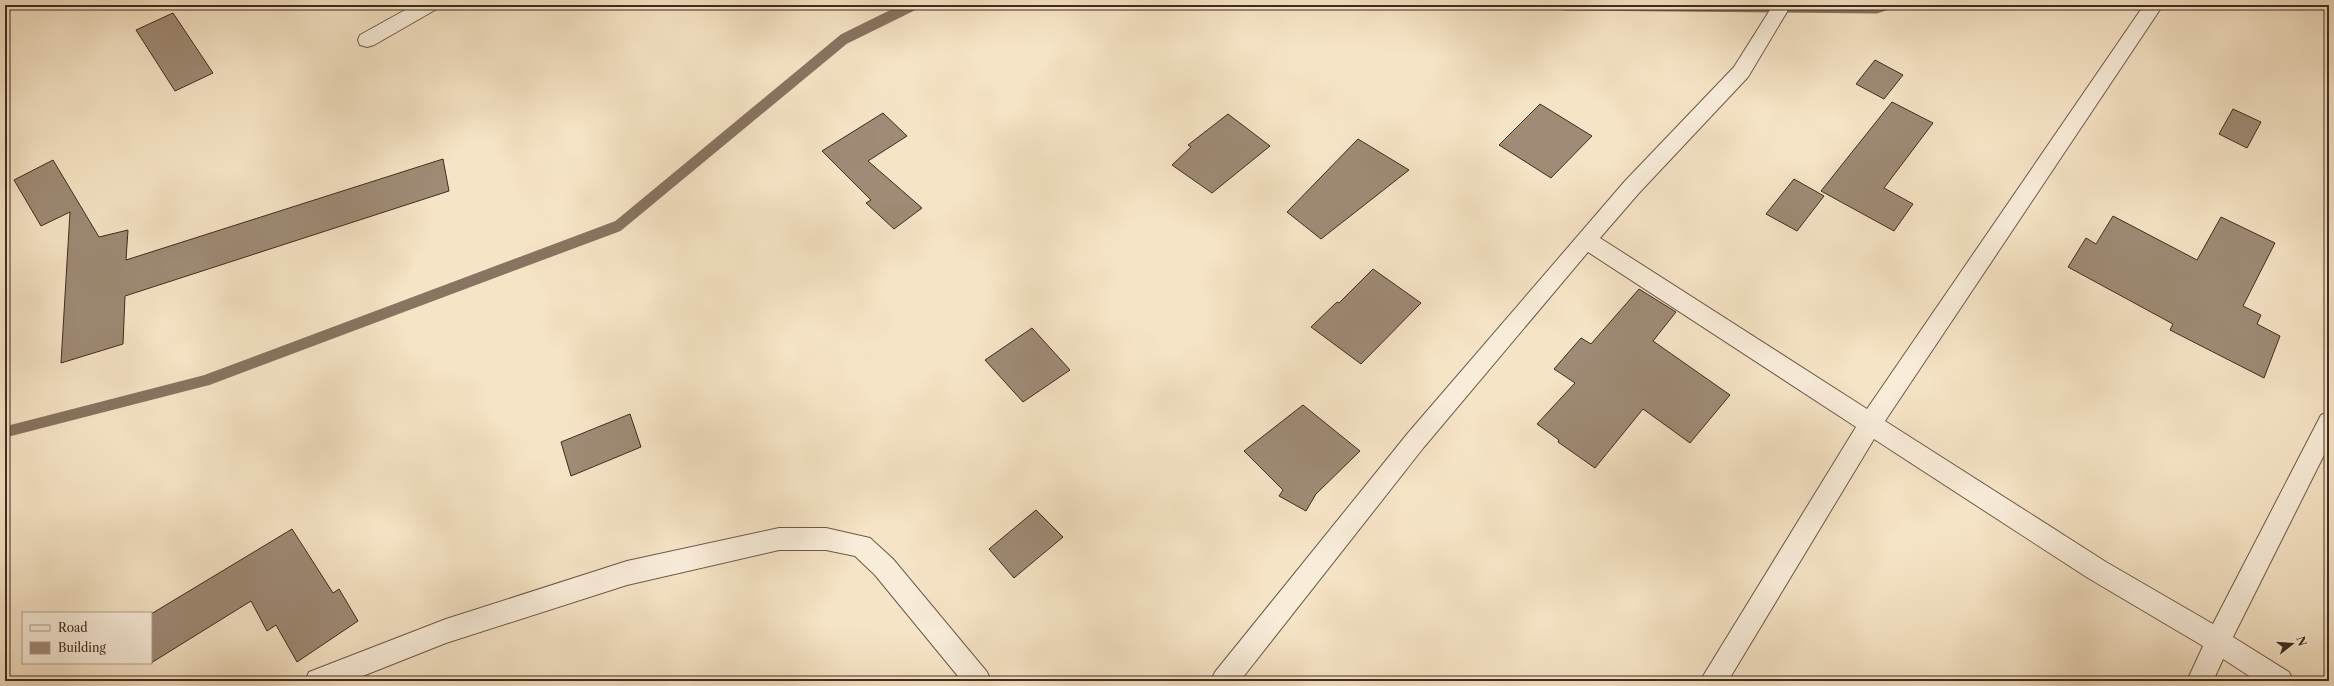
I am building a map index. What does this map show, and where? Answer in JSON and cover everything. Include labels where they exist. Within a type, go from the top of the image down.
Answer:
[{"type":"street","points":[[367,40],[429,5]]},
{"type":"street","points":[[1224,681],[1416,440],[1632,187],[1741,72],[1782,5]]},
{"type":"street","points":[[1713,681],[1730,656],[1871,423],[2154,5]]},
{"type":"street","points":[[1586,240],[2097,570],[2218,641],[2280,681]]},
{"type":"street","points":[[2200,681],[2218,641],[2329,422]]},
{"type":"street","points":[[318,681],[446,631],[627,573],[779,539],[826,539],[861,546],[884,567],[978,681]]},
{"type":"building","points":[[173,13],[213,73],[175,91],[136,30]]},
{"type":"building","points":[[1875,60],[1903,75],[1884,99],[1856,84]]},
{"type":"building","points":[[1892,102],[1933,123],[1884,188],[1913,204],[1894,231],[1821,191]]},
{"type":"building","points":[[1540,104],[1592,136],[1551,178],[1499,145]]},
{"type":"building","points":[[2233,109],[2261,122],[2247,148],[2219,134]]},
{"type":"building","points":[[883,113],[907,136],[868,161],[922,208],[894,229],[866,203],[871,200],[822,151]]},
{"type":"building","points":[[1228,114],[1270,146],[1212,193],[1172,165],[1191,147],[1188,145]]},
{"type":"building","points":[[1358,139],[1409,170],[1321,239],[1287,212]]},
{"type":"building","points":[[443,159],[449,191],[125,296],[123,344],[61,363],[70,212],[41,226],[14,180],[53,160],[99,237],[128,230],[126,260]]},
{"type":"building","points":[[1794,179],[1824,196],[1797,231],[1766,214]]},
{"type":"building","points":[[2113,216],[2197,260],[2221,217],[2275,243],[2243,306],[2261,315],[2257,324],[2280,336],[2264,378],[2170,330],[2173,324],[2068,267],[2086,238],[2096,244]]},
{"type":"building","points":[[1373,269],[1421,303],[1361,364],[1311,327],[1337,302],[1339,303]]},
{"type":"building","points":[[1639,289],[1676,312],[1653,341],[1730,395],[1690,443],[1643,409],[1595,468],[1558,442],[1559,440],[1537,424],[1575,383],[1554,369],[1581,338],[1591,344]]},
{"type":"building","points":[[1032,328],[1070,370],[1023,402],[985,360]]},
{"type":"building","points":[[1303,405],[1360,451],[1316,494],[1306,511],[1279,496],[1283,490],[1244,451]]},
{"type":"building","points":[[630,414],[641,447],[571,476],[561,442]]},
{"type":"building","points":[[1036,510],[1063,537],[1014,578],[989,549]]},
{"type":"building","points":[[292,529],[333,593],[339,589],[358,621],[297,662],[276,625],[267,631],[251,601],[152,662],[152,613]]},
{"type":"waterway","points":[[5,432],[207,380],[618,226],[844,39],[913,5]]},
{"type":"waterway","points":[[1564,5],[1876,8],[1885,5]]}]
